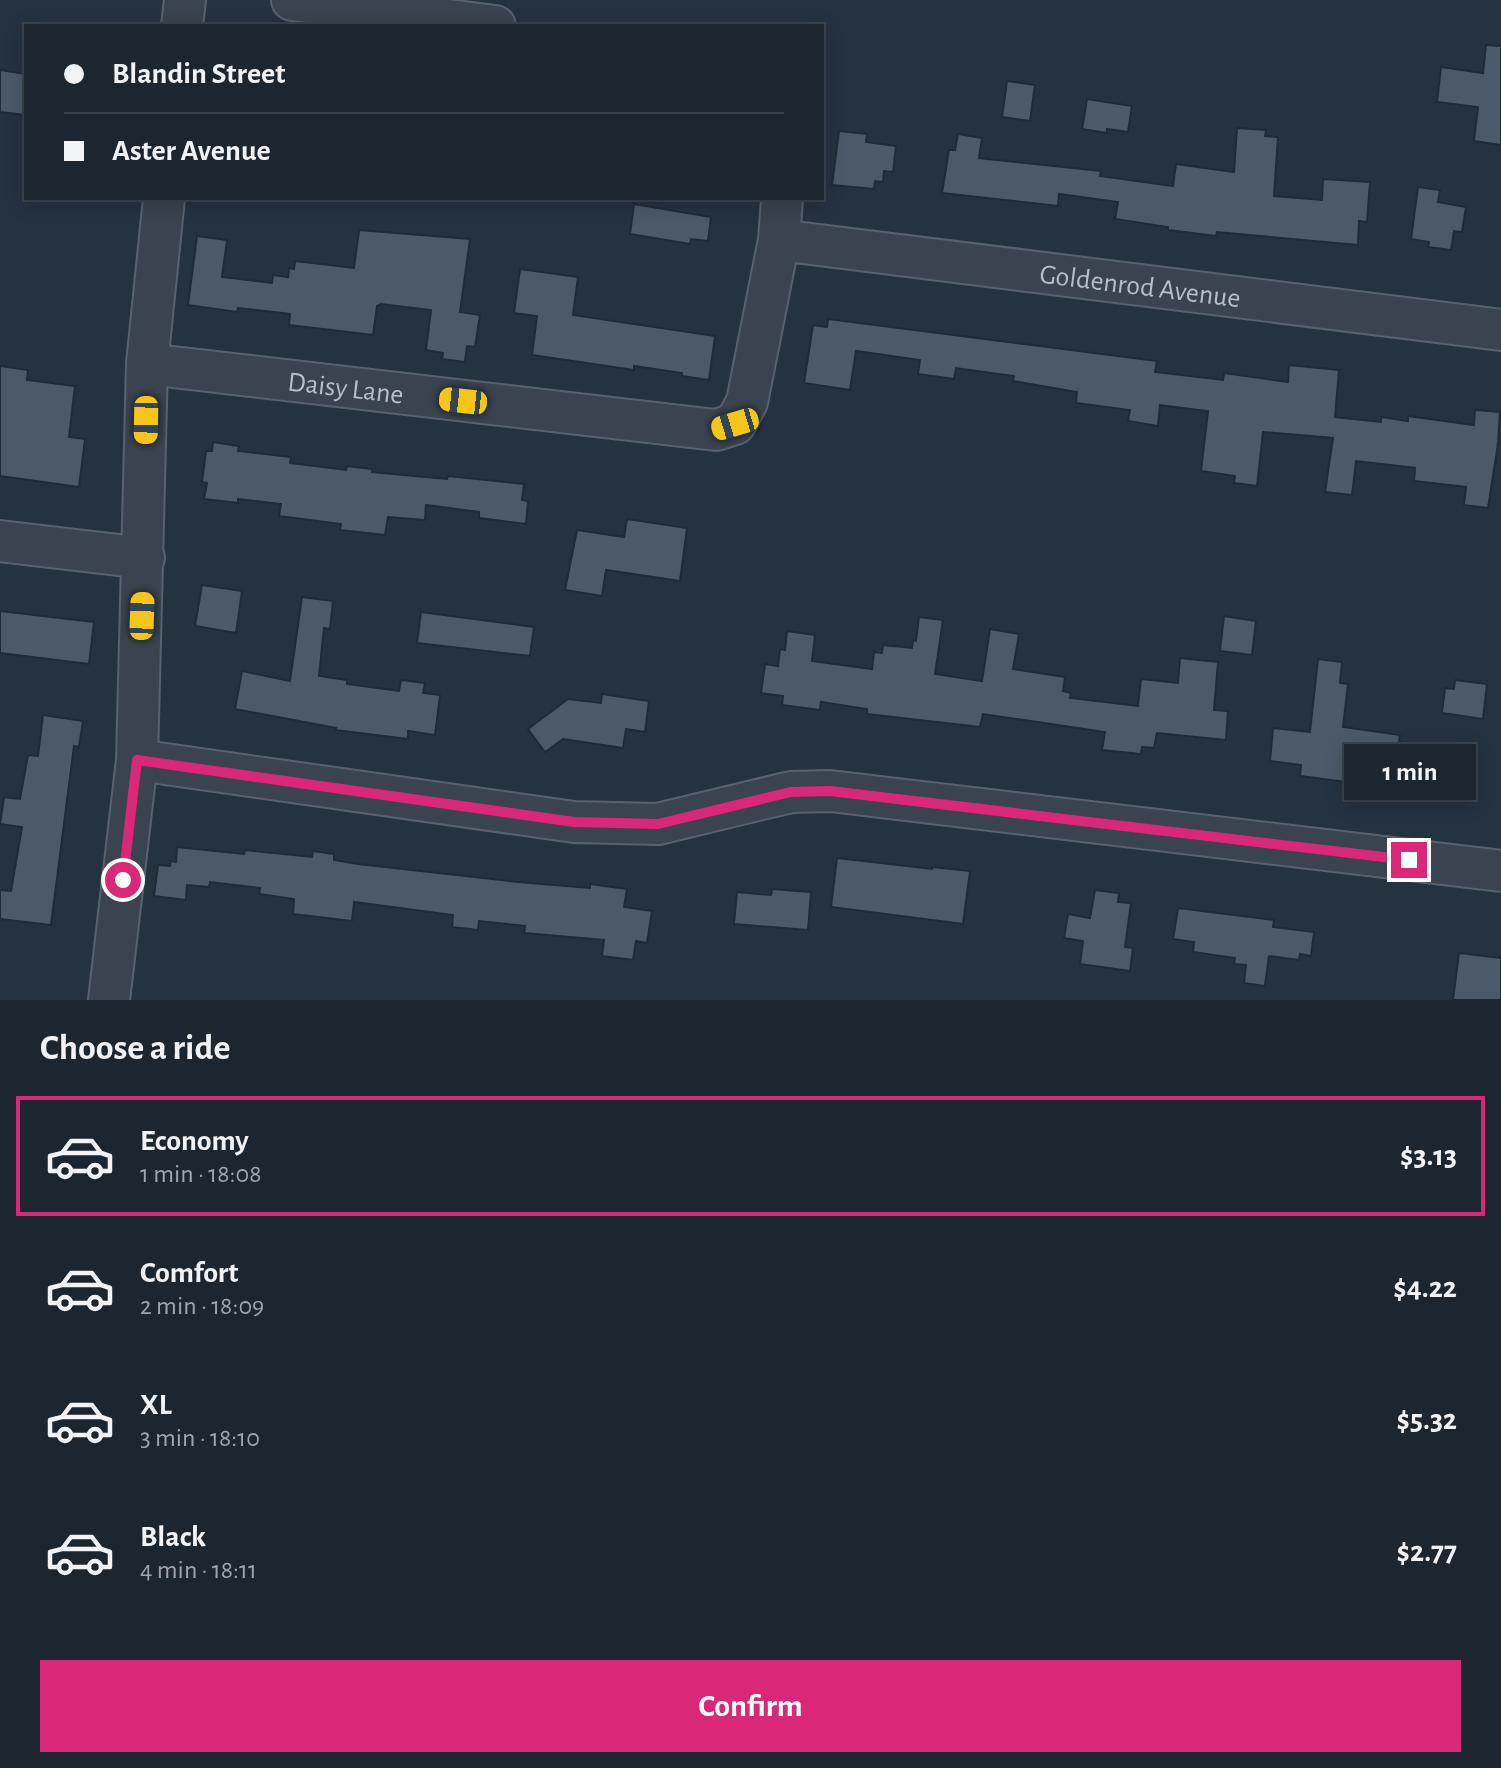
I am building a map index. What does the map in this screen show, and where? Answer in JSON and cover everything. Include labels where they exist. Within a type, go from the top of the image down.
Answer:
[{"type":"street","points":[[182,24],[185,0]]},
{"type":"street","points":[[292,0],[479,24]]},
{"type":"street","points":[[109,1000],[137,760],[147,364],[164,200]]},
{"type":"street","points":[[779,240],[782,200]]},
{"type":"street","name":"Daisy Lane","points":[[147,364],[716,430],[735,424],[747,402],[779,240]]},
{"type":"street","name":"Goldenrod Avenue","points":[[779,240],[1501,330]]},
{"type":"street","points":[[0,541],[144,558]]},
{"type":"street","points":[[137,760],[574,822],[658,824],[791,792],[830,791],[1501,871]]},
{"type":"building","points":[[1486,45],[1501,46],[1501,145],[1474,141],[1478,107],[1437,102],[1441,67],[1483,73]]},
{"type":"building","points":[[0,70],[24,74],[24,115],[0,112]]},
{"type":"building","points":[[1007,81],[1035,85],[1030,121],[1002,117]]},
{"type":"building","points":[[1087,99],[1132,106],[1128,132],[1082,129]]},
{"type":"building","points":[[1237,128],[1266,130],[1265,136],[1278,137],[1274,196],[1322,200],[1323,179],[1370,182],[1367,222],[1359,221],[1358,245],[1168,230],[1168,227],[1115,219],[1118,202],[1059,194],[1058,206],[942,193],[949,150],[955,150],[958,134],[982,138],[979,158],[1101,171],[1100,176],[1173,186],[1176,164],[1234,172]]},
{"type":"building","points":[[839,131],[867,134],[866,142],[896,146],[893,172],[884,171],[883,182],[875,181],[874,189],[832,185]]},
{"type":"building","points":[[1418,187],[1440,190],[1438,202],[1466,207],[1462,232],[1454,231],[1451,250],[1428,247],[1429,242],[1411,239]]},
{"type":"building","points":[[634,204],[711,217],[708,241],[691,239],[690,244],[630,234]]},
{"type":"building","points":[[359,230],[470,239],[460,312],[480,315],[475,347],[467,346],[465,362],[442,359],[443,353],[426,350],[431,310],[381,304],[377,306],[373,335],[289,325],[290,314],[238,308],[237,312],[188,305],[197,236],[227,240],[222,277],[272,283],[273,275],[288,277],[289,268],[294,269],[295,261],[354,268]]},
{"type":"building","points":[[520,269],[578,277],[573,315],[715,336],[709,380],[634,366],[634,370],[532,355],[537,316],[514,313]]},
{"type":"building","points":[[828,319],[1157,361],[1155,372],[1223,380],[1224,373],[1288,382],[1289,365],[1339,370],[1335,417],[1381,422],[1381,417],[1408,421],[1408,416],[1474,425],[1475,410],[1500,412],[1488,508],[1464,505],[1466,487],[1414,481],[1415,468],[1356,461],[1352,495],[1325,492],[1333,438],[1263,432],[1257,486],[1234,483],[1235,476],[1201,471],[1208,411],[1160,405],[1158,426],[1128,421],[1130,410],[1076,403],[1077,392],[1013,381],[1014,376],[956,368],[954,379],[918,374],[920,360],[856,351],[850,390],[804,383],[813,325],[827,327]]},
{"type":"building","points":[[0,366],[28,370],[27,380],[75,386],[69,437],[85,439],[79,487],[0,476]]},
{"type":"building","points":[[213,442],[239,446],[238,451],[291,457],[290,463],[524,484],[522,500],[528,501],[526,524],[479,518],[479,512],[426,505],[425,520],[388,517],[385,535],[340,530],[341,524],[279,516],[281,504],[204,499],[207,483],[202,482],[206,451],[212,451]]},
{"type":"building","points":[[627,519],[687,528],[680,581],[606,570],[602,596],[565,590],[577,530],[624,537]]},
{"type":"building","points":[[202,585],[242,591],[236,633],[195,626]]},
{"type":"building","points":[[302,597],[333,601],[330,629],[324,628],[319,676],[347,680],[347,684],[399,691],[401,680],[425,683],[423,693],[440,695],[435,735],[408,731],[408,739],[335,730],[235,709],[242,671],[290,681]]},
{"type":"building","points":[[0,611],[94,622],[89,664],[0,653]]},
{"type":"building","points":[[421,612],[534,627],[530,656],[417,643]]},
{"type":"building","points":[[1224,616],[1256,621],[1252,655],[1220,651]]},
{"type":"building","points":[[919,617],[943,620],[935,674],[982,681],[990,629],[1019,634],[1013,669],[1065,677],[1063,691],[1071,693],[1070,698],[1138,706],[1141,679],[1178,683],[1180,658],[1218,662],[1214,710],[1228,711],[1226,740],[1157,733],[1154,748],[1142,747],[1141,754],[1102,750],[1105,732],[983,714],[980,727],[867,714],[867,709],[821,702],[820,710],[782,705],[783,696],[761,693],[765,664],[778,666],[780,649],[785,650],[787,631],[815,635],[812,661],[872,669],[874,652],[882,653],[883,645],[912,648]]},
{"type":"building","points":[[1318,659],[1342,662],[1340,683],[1348,684],[1343,727],[1400,735],[1397,757],[1404,759],[1400,789],[1300,776],[1301,765],[1270,761],[1273,728],[1310,732]]},
{"type":"building","points":[[1455,680],[1487,684],[1483,719],[1442,713],[1445,688],[1454,689]]},
{"type":"building","points":[[602,694],[649,701],[645,732],[626,729],[623,748],[563,739],[545,752],[528,729],[568,699],[601,703]]},
{"type":"building","points":[[43,715],[83,721],[79,747],[74,746],[51,925],[0,919],[0,890],[11,891],[22,827],[0,824],[4,797],[20,799],[28,755],[38,756]]},
{"type":"building","points":[[177,847],[312,857],[313,851],[334,854],[334,860],[358,864],[518,882],[590,888],[590,884],[627,889],[624,907],[652,911],[647,943],[636,941],[633,960],[602,956],[604,940],[524,933],[525,926],[479,921],[478,930],[452,927],[453,915],[354,902],[352,921],[293,914],[294,899],[259,894],[260,888],[210,882],[209,887],[187,885],[186,900],[154,896],[158,865],[170,866],[171,861],[176,862]]},
{"type":"building","points":[[837,858],[970,871],[963,924],[831,907]]},
{"type":"building","points":[[772,889],[811,892],[808,930],[734,924],[737,892],[771,895]]},
{"type":"building","points":[[1095,890],[1119,893],[1118,902],[1131,903],[1125,947],[1133,948],[1130,971],[1080,964],[1083,941],[1064,938],[1068,914],[1090,918]]},
{"type":"building","points":[[1178,908],[1274,920],[1273,927],[1314,932],[1311,956],[1300,954],[1299,960],[1269,956],[1265,986],[1244,983],[1246,965],[1234,964],[1235,958],[1193,952],[1194,942],[1173,939]]},
{"type":"building","points":[[1459,953],[1501,958],[1501,1000],[1453,1000]]},
{"type":"route","points":[[123,880],[137,760],[574,822],[658,824],[791,792],[830,791],[1409,860]]}]
